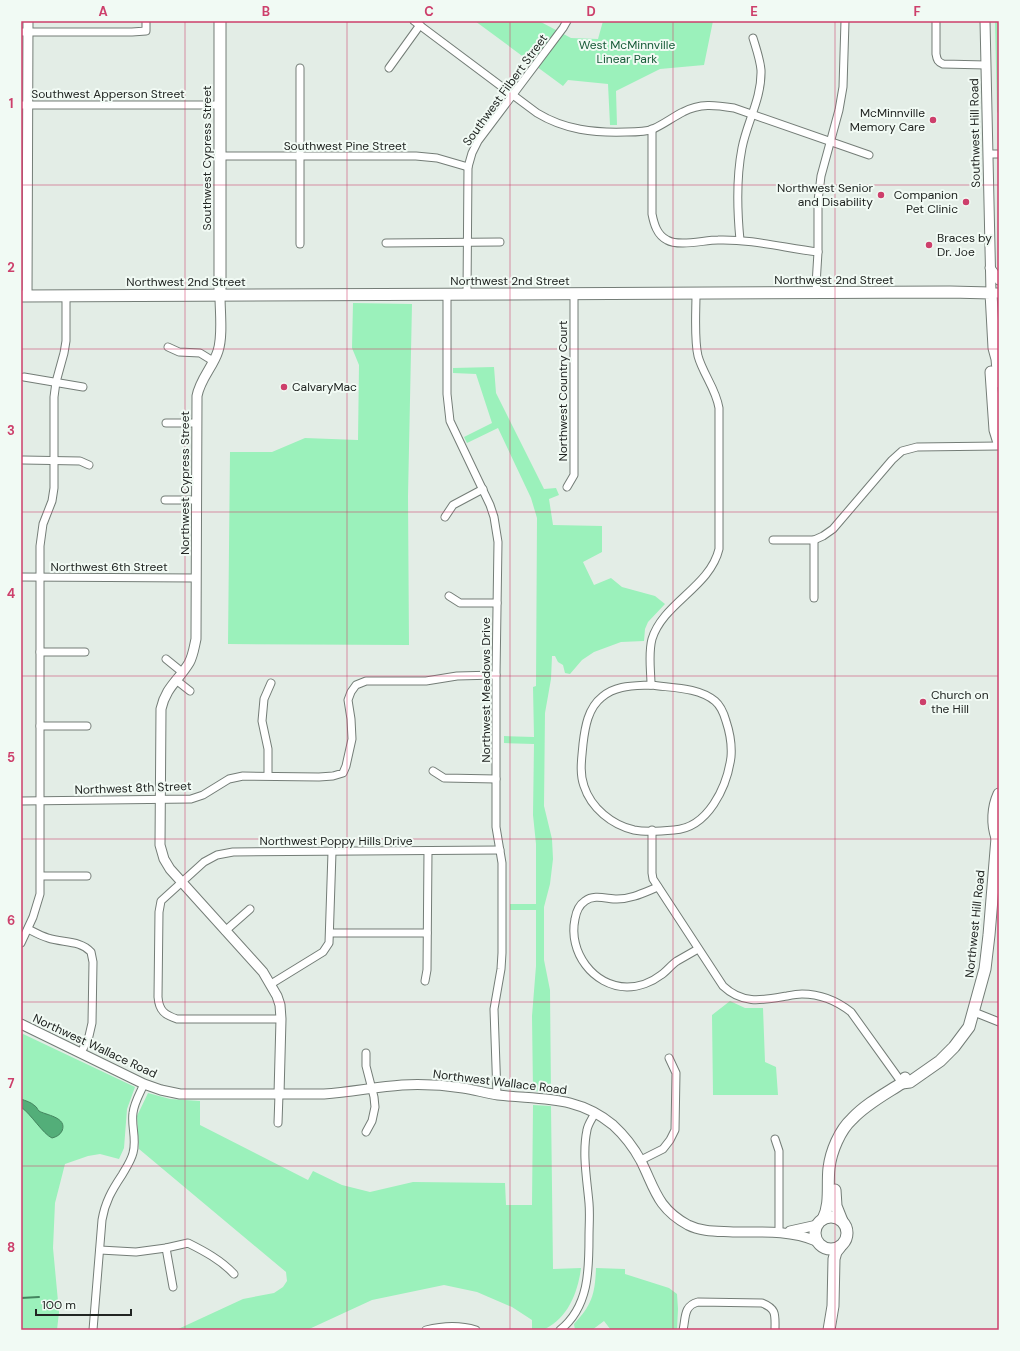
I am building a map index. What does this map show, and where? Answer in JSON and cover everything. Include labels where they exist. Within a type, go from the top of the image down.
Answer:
[{"type":"main road","name":"Southwest Cypress Street","points":[[220,21],[220,296]]},
{"type":"main road","name":"Northwest 2nd Street","points":[[24,296],[995,293]]},
{"type":"main road","points":[[995,293],[994,348],[991,368],[995,430],[999,443]]},
{"type":"main road","points":[[994,348],[997,359],[999,382]]},
{"type":"main road","name":"Northwest Hill Road","points":[[820,1222],[828,1206],[829,1167],[834,1149],[842,1131],[852,1119],[868,1106],[928,1063],[942,1050],[962,1024],[974,1012],[985,969],[989,936],[998,835],[994,829],[996,801],[999,794]]},
{"type":"main road","name":"Northwest Hill Road","points":[[842,1221],[836,1206],[835,1186],[838,1159],[843,1144],[868,1106]]},
{"type":"main road","points":[[822,1330],[828,1268],[820,1244],[815,1235],[820,1222],[833,1217],[842,1221],[847,1230],[847,1234],[844,1244],[836,1252],[834,1259],[833,1306],[829,1330]]},
{"type":"main road","points":[[820,1244],[832,1250],[840,1247]]},
{"type":"street","points":[[24,296],[24,32],[28,21]]},
{"type":"street","points":[[24,32],[132,32],[146,30],[146,21]]},
{"type":"street","name":"Southwest Filbert Street","points":[[467,294],[468,167],[472,153],[478,141],[567,21]]},
{"type":"street","points":[[819,293],[816,285],[818,252],[818,200],[821,176],[839,110],[843,87],[845,21]]},
{"type":"street","points":[[936,21],[936,54],[937,60],[940,63],[986,65]]},
{"type":"street","name":"Southwest Hill Road","points":[[985,21],[990,268],[995,293]]},
{"type":"street","points":[[389,68],[417,23],[512,95],[547,119],[571,128],[589,131],[636,132],[652,129],[683,111],[697,106],[707,105],[734,108],[869,155]]},
{"type":"street","points":[[740,240],[737,200],[738,169],[742,146],[760,86],[761,71],[753,38]]},
{"type":"street","points":[[300,68],[300,244]]},
{"type":"street","name":"Southwest Apperson Street","points":[[24,105],[220,104]]},
{"type":"street","points":[[652,129],[652,214],[657,230],[668,241],[676,243],[710,240],[740,240],[818,252]]},
{"type":"street","points":[[988,154],[999,154]]},
{"type":"street","name":"Southwest Pine Street","points":[[220,156],[416,156],[437,158],[468,167]]},
{"type":"street","points":[[386,243],[500,242]]},
{"type":"street","points":[[990,268],[999,280]]},
{"type":"street","name":"Northwest Meadows Drive","points":[[447,294],[448,394],[450,421],[483,490],[494,518],[497,531],[496,828],[502,863],[502,953],[501,969],[495,994],[494,1009],[496,1095]]},
{"type":"street","name":"Northwest Country Court","points":[[568,487],[574,476],[574,294]]},
{"type":"street","points":[[651,686],[651,651],[652,640],[656,629],[664,618],[703,578],[716,560],[719,549],[719,408],[715,392],[704,370],[697,350],[696,294]]},
{"type":"street","points":[[21,943],[37,907],[40,894],[41,536],[43,524],[52,501],[54,488],[54,397],[66,341],[66,296]]},
{"type":"street","name":"Northwest Cypress Street","points":[[220,296],[220,340],[218,352],[198,389],[197,396],[196,640],[193,653],[164,698],[161,709],[160,845],[164,859],[170,869],[263,972],[277,996],[280,1005],[281,1019],[279,1094]]},
{"type":"street","points":[[168,347],[179,352],[200,353],[213,361]]},
{"type":"street","points":[[24,377],[83,387]]},
{"type":"street","points":[[166,423],[197,423]]},
{"type":"street","points":[[772,540],[814,540],[823,536],[833,529],[892,460],[902,451],[917,447],[999,446]]},
{"type":"street","points":[[23,460],[80,461],[89,465]]},
{"type":"street","points":[[445,517],[453,505],[483,490]]},
{"type":"street","points":[[166,500],[196,500]]},
{"type":"street","points":[[814,540],[814,598]]},
{"type":"street","name":"Northwest 6th Street","points":[[21,577],[196,578]]},
{"type":"street","points":[[449,596],[460,603],[497,603]]},
{"type":"street","points":[[40,652],[85,652]]},
{"type":"street","points":[[166,659],[182,672]]},
{"type":"street","name":"Northwest 8th Street","points":[[21,801],[191,799],[203,795],[229,779],[243,776],[333,776],[343,773],[346,766],[352,739],[348,700],[350,692],[356,685],[366,681],[426,681],[457,676],[496,675]]},
{"type":"street","points":[[176,680],[190,691]]},
{"type":"street","points":[[268,775],[268,749],[262,721],[264,699],[271,683]]},
{"type":"street","points":[[629,686],[651,686],[696,692],[715,701],[725,716],[729,730],[731,757],[726,778],[718,796],[710,810],[700,820],[690,826],[675,830],[636,830],[624,826],[603,814],[590,799],[584,786],[581,770],[586,723],[592,710],[601,697],[613,690],[629,686]]},
{"type":"street","points":[[40,726],[87,726]]},
{"type":"street","points":[[433,771],[444,778],[496,779]]},
{"type":"street","points":[[652,830],[653,879],[723,986],[730,993],[752,1000],[801,994],[815,995],[840,1004],[851,1012],[902,1083]]},
{"type":"street","name":"Northwest Poppy Hills Drive","points":[[281,1019],[177,1019],[167,1016],[161,1009],[158,997],[159,912],[161,901],[181,881],[204,862],[217,855],[232,852],[500,850]]},
{"type":"street","points":[[425,981],[427,970],[428,851]]},
{"type":"street","points":[[271,984],[323,952],[329,943],[332,852]]},
{"type":"street","points":[[41,876],[87,876]]},
{"type":"street","points":[[658,887],[629,898],[616,899],[605,897],[592,898],[585,901],[579,908],[574,926],[576,947],[584,964],[591,972],[607,982],[616,986],[628,987],[648,983],[661,976],[676,962],[698,949]]},
{"type":"street","points":[[225,931],[250,909]]},
{"type":"street","points":[[28,929],[47,938],[62,942],[81,944],[91,952],[93,962],[92,1023],[89,1036],[81,1053]]},
{"type":"street","points":[[330,933],[427,932]]},
{"type":"street","points":[[974,1012],[999,1022]]},
{"type":"street","name":"Northwest Wallace Road","points":[[21,1024],[144,1084],[161,1090],[180,1094],[347,1093],[372,1088],[425,1084],[462,1088],[496,1095],[551,1098],[571,1103],[595,1113],[612,1125],[622,1135],[641,1160],[654,1192],[661,1202],[674,1216],[689,1225],[701,1230],[712,1231],[779,1232],[804,1236],[820,1244]]},
{"type":"street","points":[[366,1053],[366,1066],[374,1097],[375,1114],[366,1132]]},
{"type":"street","points":[[641,1160],[663,1149],[675,1130],[676,1073],[669,1058]]},
{"type":"street","points":[[93,1330],[104,1207],[108,1197],[130,1162],[133,1154],[135,1136],[132,1120],[133,1111],[144,1084]]},
{"type":"street","points":[[278,1123],[279,1094]]},
{"type":"street","points":[[562,1330],[582,1299],[587,1282],[589,1266],[589,1203],[586,1185],[586,1139],[587,1128],[595,1113]]},
{"type":"street","points":[[775,1139],[779,1151],[779,1232]]},
{"type":"street","name":"Northwest Wallace Road","points":[[779,1232],[804,1228],[820,1222]]},
{"type":"street","points":[[100,1250],[136,1252],[166,1248],[188,1242],[203,1250],[227,1267],[234,1274]]},
{"type":"street","points":[[166,1248],[172,1287]]},
{"type":"street","points":[[683,1330],[685,1313],[692,1304],[698,1302],[762,1304],[770,1306],[774,1311],[775,1330]]},
{"type":"street","points":[[426,1330],[442,1327],[460,1327],[476,1330]]},
{"type":"green space","name":"West McMinnville Linear Park","points":[[475,21],[539,21],[571,38],[598,39],[603,21],[713,21],[704,65],[660,69],[616,91],[617,125],[610,125],[608,84],[568,80],[563,86]]},
{"type":"green space","points":[[995,21],[999,21],[999,114],[997,112]]},
{"type":"green space","points":[[353,303],[412,304],[408,496],[409,645],[228,644],[230,452],[272,452],[305,438],[358,440],[359,365],[352,348]]},
{"type":"green space","points":[[494,367],[496,393],[544,489],[556,488],[559,495],[549,499],[553,525],[602,526],[602,552],[583,562],[594,585],[611,578],[622,587],[655,596],[665,604],[648,622],[645,629],[644,641],[621,642],[594,652],[582,660],[570,674],[565,673],[563,665],[558,662],[555,656],[552,656],[551,679],[545,713],[544,806],[552,839],[553,859],[550,884],[544,907],[544,960],[550,990],[551,1092],[533,1091],[532,1016],[536,966],[536,910],[510,910],[510,904],[536,904],[536,844],[533,815],[534,744],[504,743],[504,736],[534,737],[533,687],[536,686],[537,518],[531,498],[498,428],[467,443],[464,437],[492,423],[476,374],[453,373],[453,368]]},
{"type":"green space","points":[[730,1001],[745,1008],[763,1008],[765,1062],[776,1067],[778,1095],[713,1095],[712,1015]]},
{"type":"green space","points":[[21,1033],[135,1087],[127,1109],[124,1148],[119,1159],[100,1154],[88,1156],[65,1164],[55,1203],[53,1248],[59,1312],[57,1330],[21,1330]]},
{"type":"green space","points":[[148,1093],[170,1099],[200,1101],[200,1125],[308,1180],[313,1171],[342,1185],[370,1192],[413,1182],[505,1183],[506,1205],[532,1205],[533,1105],[551,1106],[553,1269],[581,1268],[580,1277],[574,1295],[566,1311],[560,1318],[544,1330],[532,1330],[532,1320],[512,1307],[477,1292],[444,1285],[372,1300],[307,1330],[176,1330],[243,1299],[274,1293],[283,1287],[287,1281],[286,1272],[139,1149],[137,1116]]},
{"type":"green space","points":[[596,1268],[625,1269],[625,1274],[669,1288],[677,1294],[677,1330],[611,1330],[604,1321],[592,1330],[575,1330],[574,1324],[589,1305],[595,1285]]},
{"type":"shaded area","points":[[21,1099],[32,1104],[39,1111],[59,1120],[63,1126],[60,1134],[52,1138],[48,1136],[21,1107]]},
{"type":"waterway","points":[[21,1298],[39,1297]]},
{"type":"place","name":"McMinnville Memory Care","points":[[933,120]]},
{"type":"place","name":"Northwest Senior and Disability","points":[[881,195]]},
{"type":"place","name":"Companion Pet Clinic","points":[[966,202]]},
{"type":"place","name":"Braces by Dr. Joe","points":[[929,245]]},
{"type":"place","name":"CalvaryMac","points":[[284,387]]},
{"type":"place","name":"Church on the Hill","points":[[923,702]]}]
